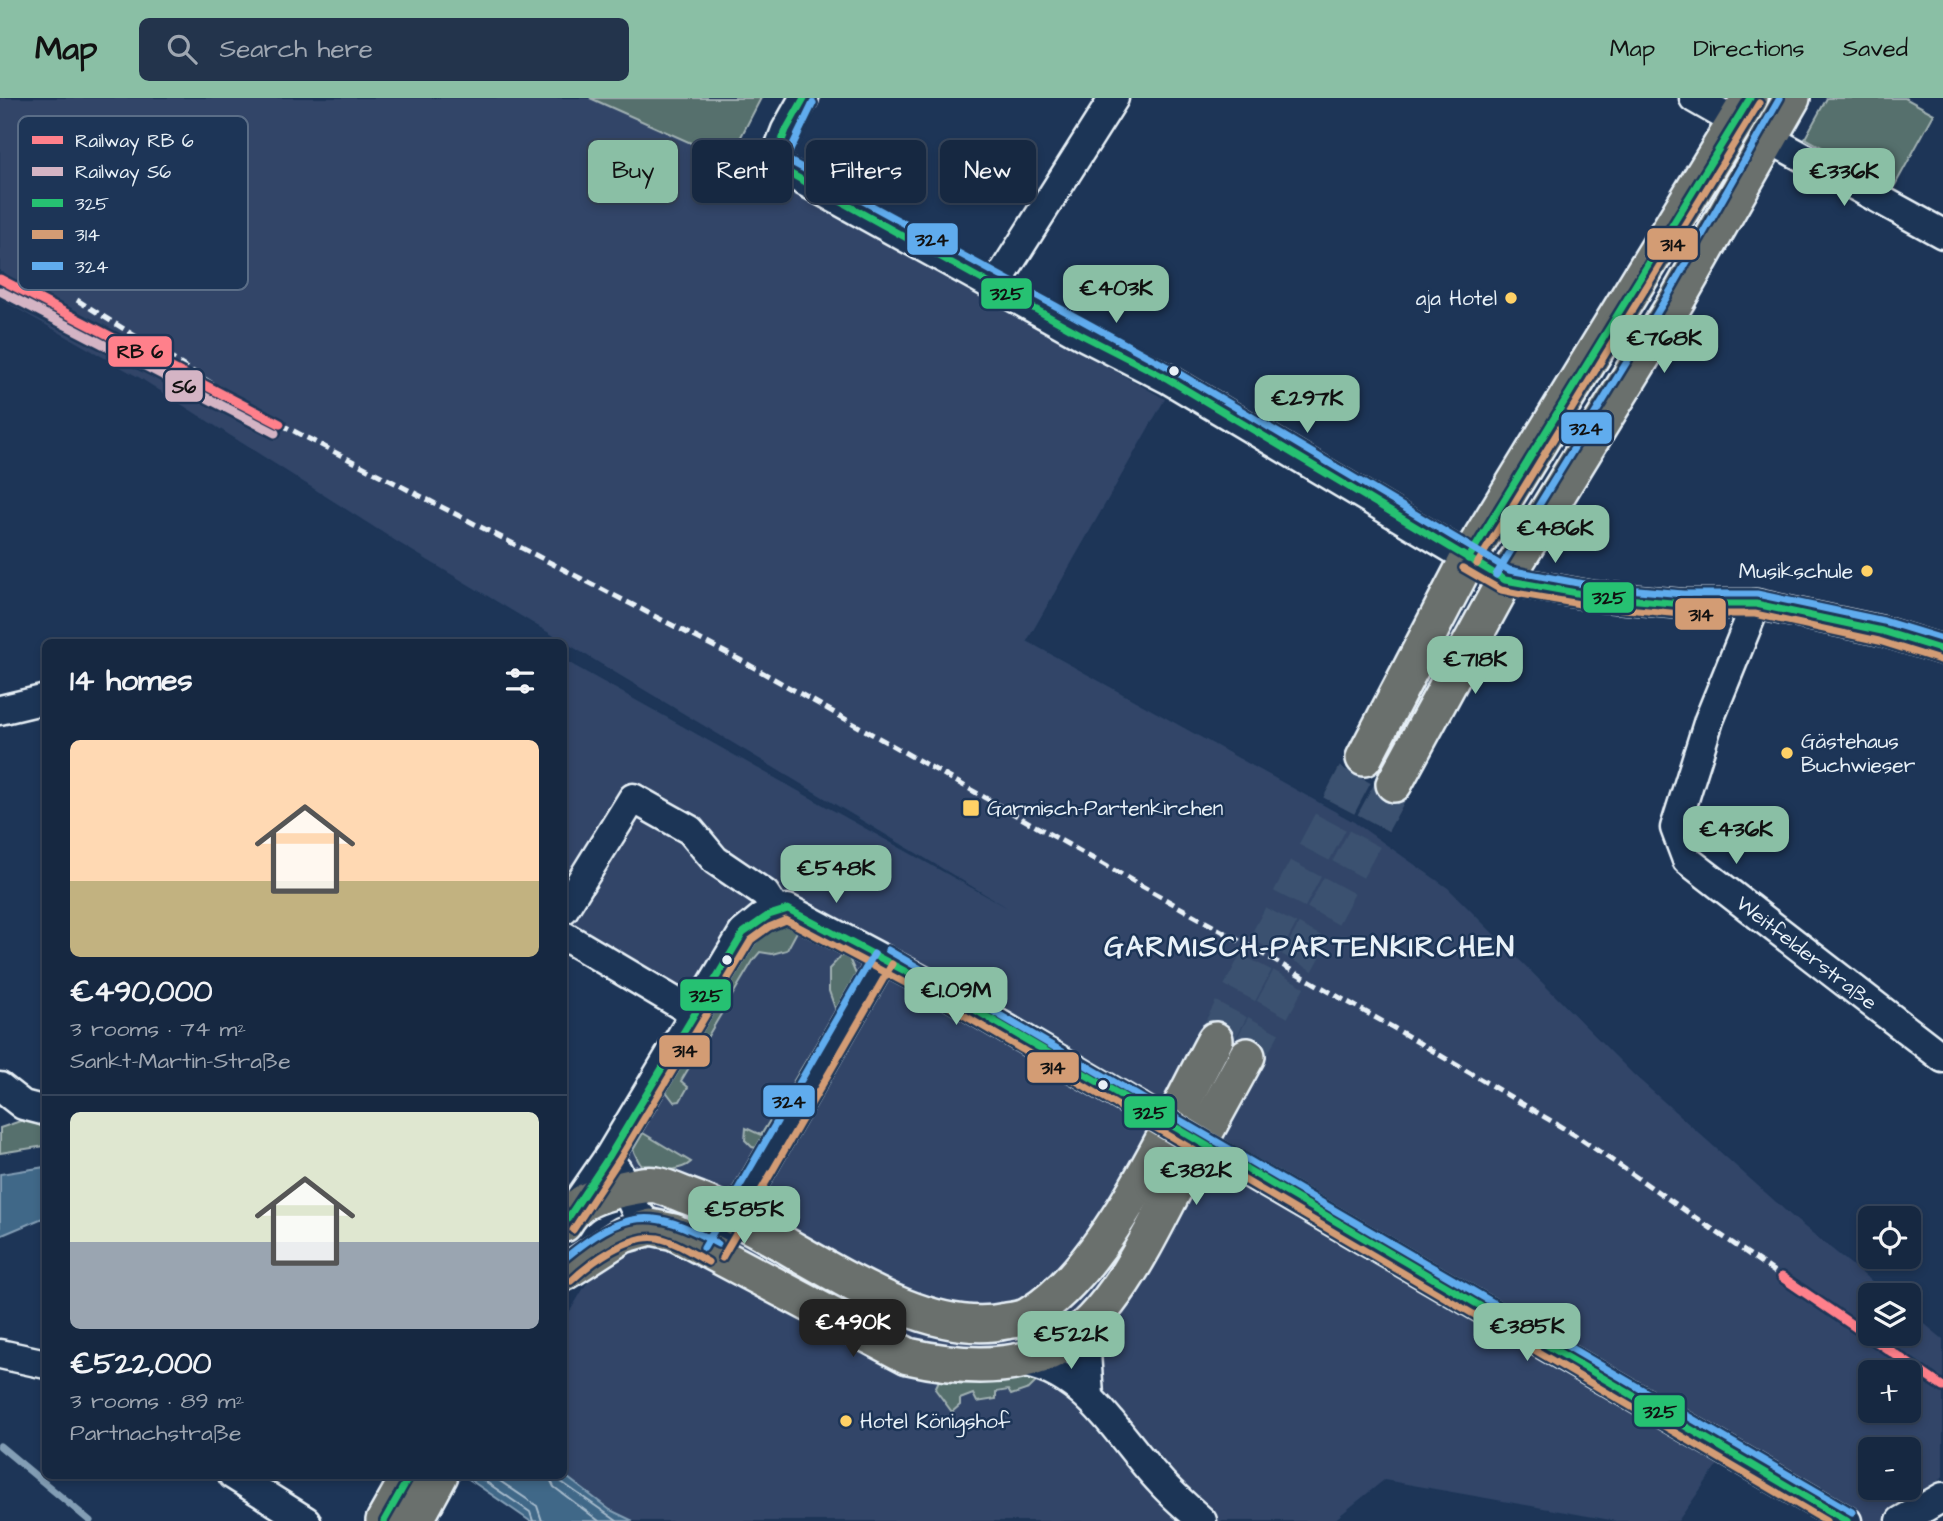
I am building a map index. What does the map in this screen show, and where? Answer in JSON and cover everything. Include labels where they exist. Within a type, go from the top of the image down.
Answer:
[{"type":"main road","points":[[1394,784],[1505,580],[1677,300],[1792,98]]},
{"type":"main road","points":[[1364,758],[1468,559],[1743,110]]},
{"type":"main road","points":[[569,1215],[598,1195],[625,1188],[655,1185],[734,1215],[864,1287],[940,1321],[990,1325],[1028,1317],[1053,1299],[1079,1273],[1107,1236],[1215,1040]]},
{"type":"main road","points":[[567,1271],[637,1231],[674,1233],[908,1356],[939,1363],[1018,1362],[1049,1352],[1091,1321],[1139,1253],[1247,1056]]},
{"type":"main road","points":[[384,1521],[408,1479]]},
{"type":"main road","points":[[415,1521],[438,1479]]},
{"type":"street","points":[[782,140],[804,98]]},
{"type":"street","points":[[995,286],[1114,98]]},
{"type":"street","points":[[1694,98],[1743,110]]},
{"type":"street","points":[[1769,138],[1943,234]]},
{"type":"street","points":[[792,174],[1168,379],[1505,580],[1593,596],[1683,604],[1756,604],[1882,631],[1943,650]]},
{"type":"street","name":"Weitfelderstraße","points":[[1756,604],[1709,720],[1675,828],[1687,860],[1943,1058]]},
{"type":"street","points":[[0,709],[42,700]]},
{"type":"street","points":[[567,904],[633,798],[690,830],[715,860],[765,894],[776,911]]},
{"type":"street","points":[[569,1215],[610,1155],[743,933],[776,911],[788,909],[883,959],[1847,1521]]},
{"type":"street","points":[[567,938],[694,1013]]},
{"type":"street","points":[[713,1253],[883,959]]},
{"type":"street","points":[[3,1096],[42,1110]]},
{"type":"street","points":[[610,1155],[636,1211],[637,1231]]},
{"type":"street","points":[[1089,1396],[1086,1353],[1091,1321]]},
{"type":"street","points":[[0,1354],[42,1363]]},
{"type":"street","points":[[1018,1362],[1034,1363],[1058,1374],[1089,1396],[1159,1480],[1202,1521]]},
{"type":"street","points":[[239,1479],[306,1521]]},
{"type":"street","points":[[1901,1521],[1943,1497]]},
{"type":"shaded area","points":[[0,98],[590,98],[692,144],[692,203],[792,203],[792,190],[806,197],[806,203],[816,203],[1165,399],[1027,641],[1354,822],[1448,888],[1633,1074],[1796,1220],[1874,1283],[1858,1283],[1858,1346],[1921,1346],[1921,1321],[1943,1339],[1943,1476],[1910,1521],[1852,1521],[1724,1456],[1678,1521],[1616,1521],[1384,1480],[1333,1521],[633,1521],[610,1510],[567,1477],[567,1316],[585,1286],[651,1206],[629,1177],[626,1143],[705,1011],[567,925],[567,662],[1008,908],[567,644],[567,639],[559,639],[399,543],[140,378],[0,299]]},
{"type":"green space","points":[[590,98],[761,98],[739,140],[692,140],[692,143]]},
{"type":"green space","points":[[1827,98],[1905,98],[1934,114],[1894,187],[1805,138]]},
{"type":"green space","points":[[783,924],[800,926],[787,950],[772,954],[760,952],[754,959],[681,1081],[688,1087],[680,1101],[674,1102],[665,1090],[742,959],[761,933],[769,927]]},
{"type":"green space","points":[[844,953],[848,956],[859,981],[761,1149],[752,1147],[745,1140],[746,1128],[761,1135],[836,1011],[829,991],[829,969]]},
{"type":"green space","points":[[26,1119],[42,1127],[42,1146],[0,1153],[0,1128]]},
{"type":"green space","points":[[643,1133],[691,1162],[667,1170],[653,1170],[642,1166],[633,1150]]},
{"type":"green space","points":[[1013,1373],[1038,1380],[1029,1389],[1011,1395],[1008,1390],[996,1392],[996,1399],[977,1402],[973,1394],[960,1399],[960,1405],[952,1412],[935,1389],[942,1374]]},
{"type":"water","points":[[42,1167],[42,1218],[0,1236],[0,1174]]},
{"type":"water","points":[[567,1477],[610,1510],[633,1521],[530,1521],[469,1479]]},
{"type":"waterway","points":[[0,1446],[90,1521]]},
{"type":"tunnel","points":[[1215,1040],[1364,758]]},
{"type":"tunnel","points":[[1247,1056],[1394,784]]},
{"type":"railway","points":[[77,300],[255,410]]},
{"type":"railway","points":[[280,424],[744,662],[1394,1028],[1575,1135],[1782,1277]]},
{"type":"transit line","name":"325","points":[[804,98],[786,130],[773,164],[1082,335],[1168,379],[1505,580],[1593,596],[1683,604],[1756,604],[1882,631],[1943,650]]},
{"type":"transit line","name":"325","points":[[1468,559],[1750,98]]},
{"type":"transit line","name":"324","points":[[1496,575],[1668,295],[1780,98]]},
{"type":"transit line","name":"324","points":[[813,103],[786,159],[1173,370],[1509,570],[1594,586],[1683,594],[1757,594],[1884,621],[1943,639]]},
{"type":"transit line","name":"314","points":[[1477,564],[1759,103]]},
{"type":"transit line","points":[[0,279],[18,288]]},
{"type":"transit line","points":[[21,290],[280,424]]},
{"type":"transit line","name":"314","points":[[1463,568],[1501,590],[1521,594],[1592,606],[1682,614],[1755,614],[1879,641],[1940,660]]},
{"type":"transit line","name":"325","points":[[567,1220],[610,1155],[743,933],[769,915],[788,909],[948,994],[1847,1521]]},
{"type":"transit line","name":"314","points":[[573,1230],[619,1160],[751,940],[769,927],[786,920],[943,1003],[1826,1521]]},
{"type":"transit line","name":"324","points":[[888,950],[1852,1512]]},
{"type":"transit line","name":"324","points":[[704,1248],[874,954]]},
{"type":"transit line","name":"314","points":[[722,1258],[892,964]]},
{"type":"transit line","name":"324","points":[[567,1257],[604,1231],[638,1219],[674,1223],[718,1244]]},
{"type":"transit line","name":"314","points":[[571,1281],[612,1250],[623,1244],[647,1238],[671,1242],[708,1262]]},
{"type":"transit line","points":[[1782,1277],[1943,1387]]},
{"type":"transit line","name":"325","points":[[384,1521],[408,1479]]},
{"type":"rail line","name":"S6","points":[[0,291],[275,433]]},
{"type":"place","name":"aja Hotel","points":[[1511,298]]},
{"type":"place","name":"Musikschule","points":[[1867,571]]},
{"type":"place","name":"Gästehaus Buchwieser","points":[[1787,753]]},
{"type":"place","name":"Garmisch-Partenkirchen","points":[[971,808]]},
{"type":"place","name":"Hotel Königshof","points":[[846,1421]]},
{"type":"district","name":"GARMISCH-PARTENKIRCHEN","points":[[1310,946]]}]
